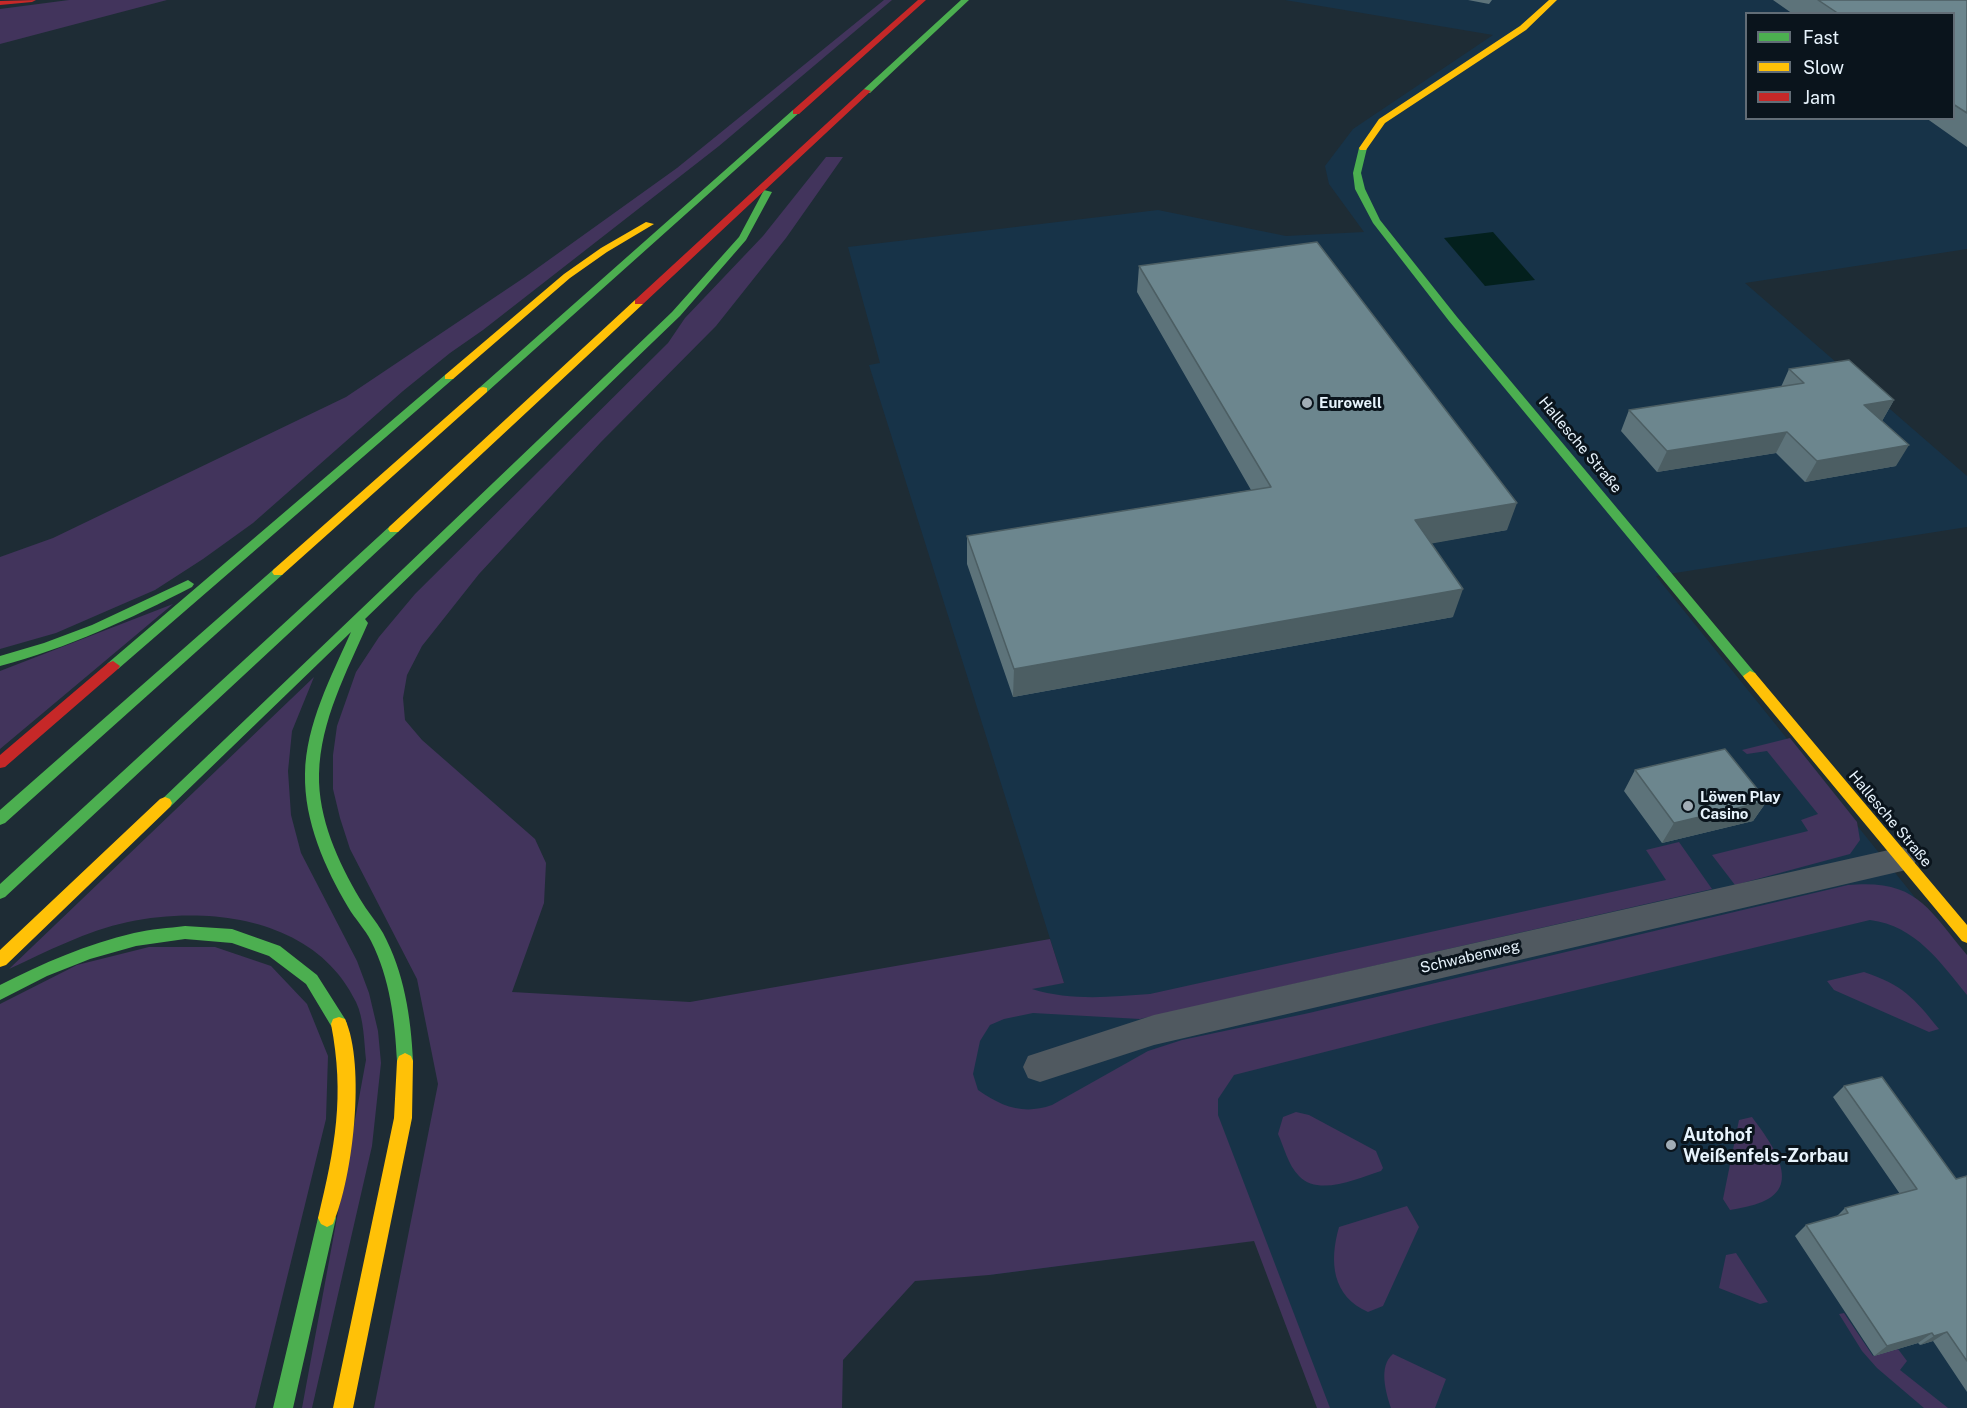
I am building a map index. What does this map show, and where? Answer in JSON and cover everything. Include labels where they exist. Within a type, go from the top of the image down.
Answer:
[{"type":"main road","points":[[0,3],[32,0]]},
{"type":"main road","points":[[0,819],[922,0]]},
{"type":"main road","points":[[0,893],[965,0]]},
{"type":"main road","name":"Hallesche Straße","points":[[1553,0],[1522,28],[1382,121],[1367,139],[1358,160],[1356,171],[1360,193],[1373,219],[1453,319],[1967,936]]},
{"type":"main road","points":[[0,960],[684,305],[743,238],[778,171]]},
{"type":"main road","points":[[0,763],[567,276],[604,250],[713,187]]},
{"type":"main road","points":[[0,661],[50,647],[95,630],[132,613],[242,554]]},
{"type":"main road","points":[[343,1408],[404,1118],[406,1070],[405,1026],[395,982],[376,937],[352,900],[321,831],[313,797],[316,743],[340,673],[369,608]]},
{"type":"main road","points":[[0,993],[52,964],[85,951],[128,939],[180,933],[210,933],[264,946],[289,958],[326,994],[338,1017],[346,1043],[348,1117],[283,1408]]},
{"type":"street","name":"Schwabenweg","points":[[1040,1067],[1154,1030],[1902,859]]},
{"type":"shaded area","points":[[69,0],[167,0],[0,44],[0,9]]},
{"type":"shaded area","points":[[884,0],[892,0],[719,146],[403,391],[253,523],[155,590],[56,633],[0,649],[0,557],[53,538],[346,397],[525,277],[677,168]]},
{"type":"shaded area","points":[[1285,0],[1967,0],[1967,249],[1745,283],[1967,476],[1967,527],[1656,576],[1967,962],[1967,1408],[1321,1408],[1257,1240],[989,1275],[946,1000],[1064,983],[869,365],[880,363],[848,247],[1158,210],[1286,236],[1364,232],[1329,184],[1325,166],[1353,129],[1493,35]]},
{"type":"shaded area","points":[[826,157],[843,157],[786,238],[716,326],[601,442],[479,574],[422,646],[407,675],[403,698],[405,720],[422,740],[535,839],[546,863],[544,903],[512,992],[690,1002],[1050,939],[1064,983],[1032,989],[1076,997],[1150,994],[1666,880],[1646,850],[1679,842],[1712,889],[1140,1019],[1033,1013],[1004,1019],[990,1025],[980,1041],[973,1074],[978,1090],[1014,1108],[1042,1108],[1052,1105],[1148,1051],[1182,1040],[1309,1013],[1848,885],[1871,884],[1890,887],[1905,892],[1930,910],[1967,955],[1967,995],[1926,947],[1901,930],[1870,920],[1435,1024],[1234,1075],[1218,1099],[1218,1115],[1330,1408],[1317,1408],[1254,1241],[989,1275],[915,1281],[843,1360],[842,1408],[374,1408],[438,1084],[417,979],[350,849],[333,789],[333,755],[337,726],[356,672],[379,637],[415,594],[668,343],[685,318],[763,236]]},
{"type":"shaded area","points":[[1493,232],[1535,280],[1485,286],[1444,238]]},
{"type":"shaded area","points":[[173,604],[0,749],[0,671]]},
{"type":"shaded area","points":[[314,677],[292,731],[288,771],[291,815],[301,853],[357,961],[369,993],[378,1031],[381,1063],[372,1146],[312,1408],[302,1408],[366,1060],[359,1009],[338,974],[315,952],[288,935],[257,924],[225,918],[192,916],[159,917],[112,926],[67,942],[9,969]]},
{"type":"shaded area","points":[[1790,738],[1857,822],[1860,840],[1850,854],[1735,885],[1712,855],[1808,831],[1801,820],[1818,814],[1767,751],[1747,754],[1742,750]]},
{"type":"shaded area","points":[[149,947],[215,947],[271,966],[307,1004],[328,1056],[326,1119],[255,1408],[0,1408],[0,1004],[77,965]]},
{"type":"shaded area","points":[[1864,972],[1889,982],[1907,994],[1939,1029],[1929,1032],[1834,990],[1827,981]]},
{"type":"shaded area","points":[[1296,1112],[1309,1115],[1376,1151],[1383,1168],[1381,1171],[1339,1184],[1317,1185],[1307,1182],[1292,1167],[1278,1134],[1283,1117]]},
{"type":"shaded area","points":[[1752,1117],[1774,1149],[1782,1173],[1781,1185],[1775,1194],[1762,1202],[1730,1210],[1723,1199],[1739,1120]]},
{"type":"shaded area","points":[[1407,1206],[1419,1227],[1383,1306],[1368,1312],[1347,1297],[1336,1277],[1334,1253],[1339,1227]]},
{"type":"shaded area","points":[[1736,1253],[1768,1302],[1760,1304],[1719,1288],[1726,1255]]},
{"type":"shaded area","points":[[1844,1313],[1873,1356],[1898,1349],[1907,1361],[1900,1370],[1948,1408],[1924,1408],[1877,1368],[1862,1351],[1839,1314]]},
{"type":"shaded area","points":[[1393,1354],[1446,1379],[1435,1408],[1391,1408],[1385,1387],[1384,1372],[1388,1359]]},
{"type":"building","points":[[1818,0],[1967,0],[1967,113],[1955,105],[1955,12],[1836,12]]},
{"type":"building","name":"Eurowell","points":[[1317,242],[1517,503],[1415,520],[1463,589],[1014,669],[967,536],[1271,487],[1139,266]]},
{"type":"building","points":[[1849,360],[1894,400],[1864,405],[1909,445],[1817,461],[1787,432],[1667,451],[1629,410],[1804,383],[1789,369]]},
{"type":"building","points":[[1725,749],[1767,801],[1674,823],[1635,770]]},
{"type":"building","points":[[1882,1077],[1956,1179],[1967,1176],[1967,1361],[1947,1332],[1934,1336],[1932,1333],[1887,1346],[1806,1225],[1848,1213],[1845,1208],[1917,1189],[1844,1086]]},
{"type":"traffic: fast","points":[[867,91],[965,0]]},
{"type":"traffic: fast","points":[[483,390],[796,112]]},
{"type":"traffic: fast","points":[[1363,148],[1357,173],[1360,189],[1376,221],[1453,319],[1750,676]]},
{"type":"traffic: fast","points":[[165,803],[676,314],[743,238],[767,192]]},
{"type":"traffic: fast","points":[[113,666],[449,377]]},
{"type":"traffic: fast","points":[[0,893],[394,529]]},
{"type":"traffic: fast","points":[[0,819],[278,572]]},
{"type":"traffic: fast","points":[[0,661],[49,647],[96,629],[188,584]]},
{"type":"traffic: fast","points":[[362,623],[323,716],[314,754],[313,791],[319,824],[331,858],[354,903],[377,937],[384,952],[401,1013],[405,1061]]},
{"type":"traffic: fast","points":[[0,993],[42,971],[88,953],[136,939],[185,933],[232,936],[275,951],[311,979],[339,1024]]},
{"type":"traffic: fast","points":[[283,1408],[327,1218]]},
{"type":"traffic: slow","points":[[1363,148],[1382,121],[1523,28],[1553,0]]},
{"type":"traffic: slow","points":[[449,377],[567,276],[604,250],[649,224]]},
{"type":"traffic: slow","points":[[394,529],[639,302]]},
{"type":"traffic: slow","points":[[278,572],[483,390]]},
{"type":"traffic: slow","points":[[1750,676],[1967,936]]},
{"type":"traffic: slow","points":[[0,960],[165,803]]},
{"type":"traffic: slow","points":[[327,1218],[339,1168],[348,1099],[347,1075],[339,1024]]},
{"type":"traffic: slow","points":[[343,1408],[403,1118],[405,1061]]},
{"type":"traffic: jam","points":[[0,3],[32,0]]},
{"type":"traffic: jam","points":[[796,112],[922,0]]},
{"type":"traffic: jam","points":[[639,302],[867,91]]},
{"type":"traffic: jam","points":[[0,763],[113,666]]},
{"type":"place","name":"Eurowell","points":[[1307,403]]},
{"type":"place","name":"Löwen Play Casino","points":[[1688,806]]},
{"type":"place","name":"Autohof Weißenfels-Zorbau","points":[[1671,1145]]}]
